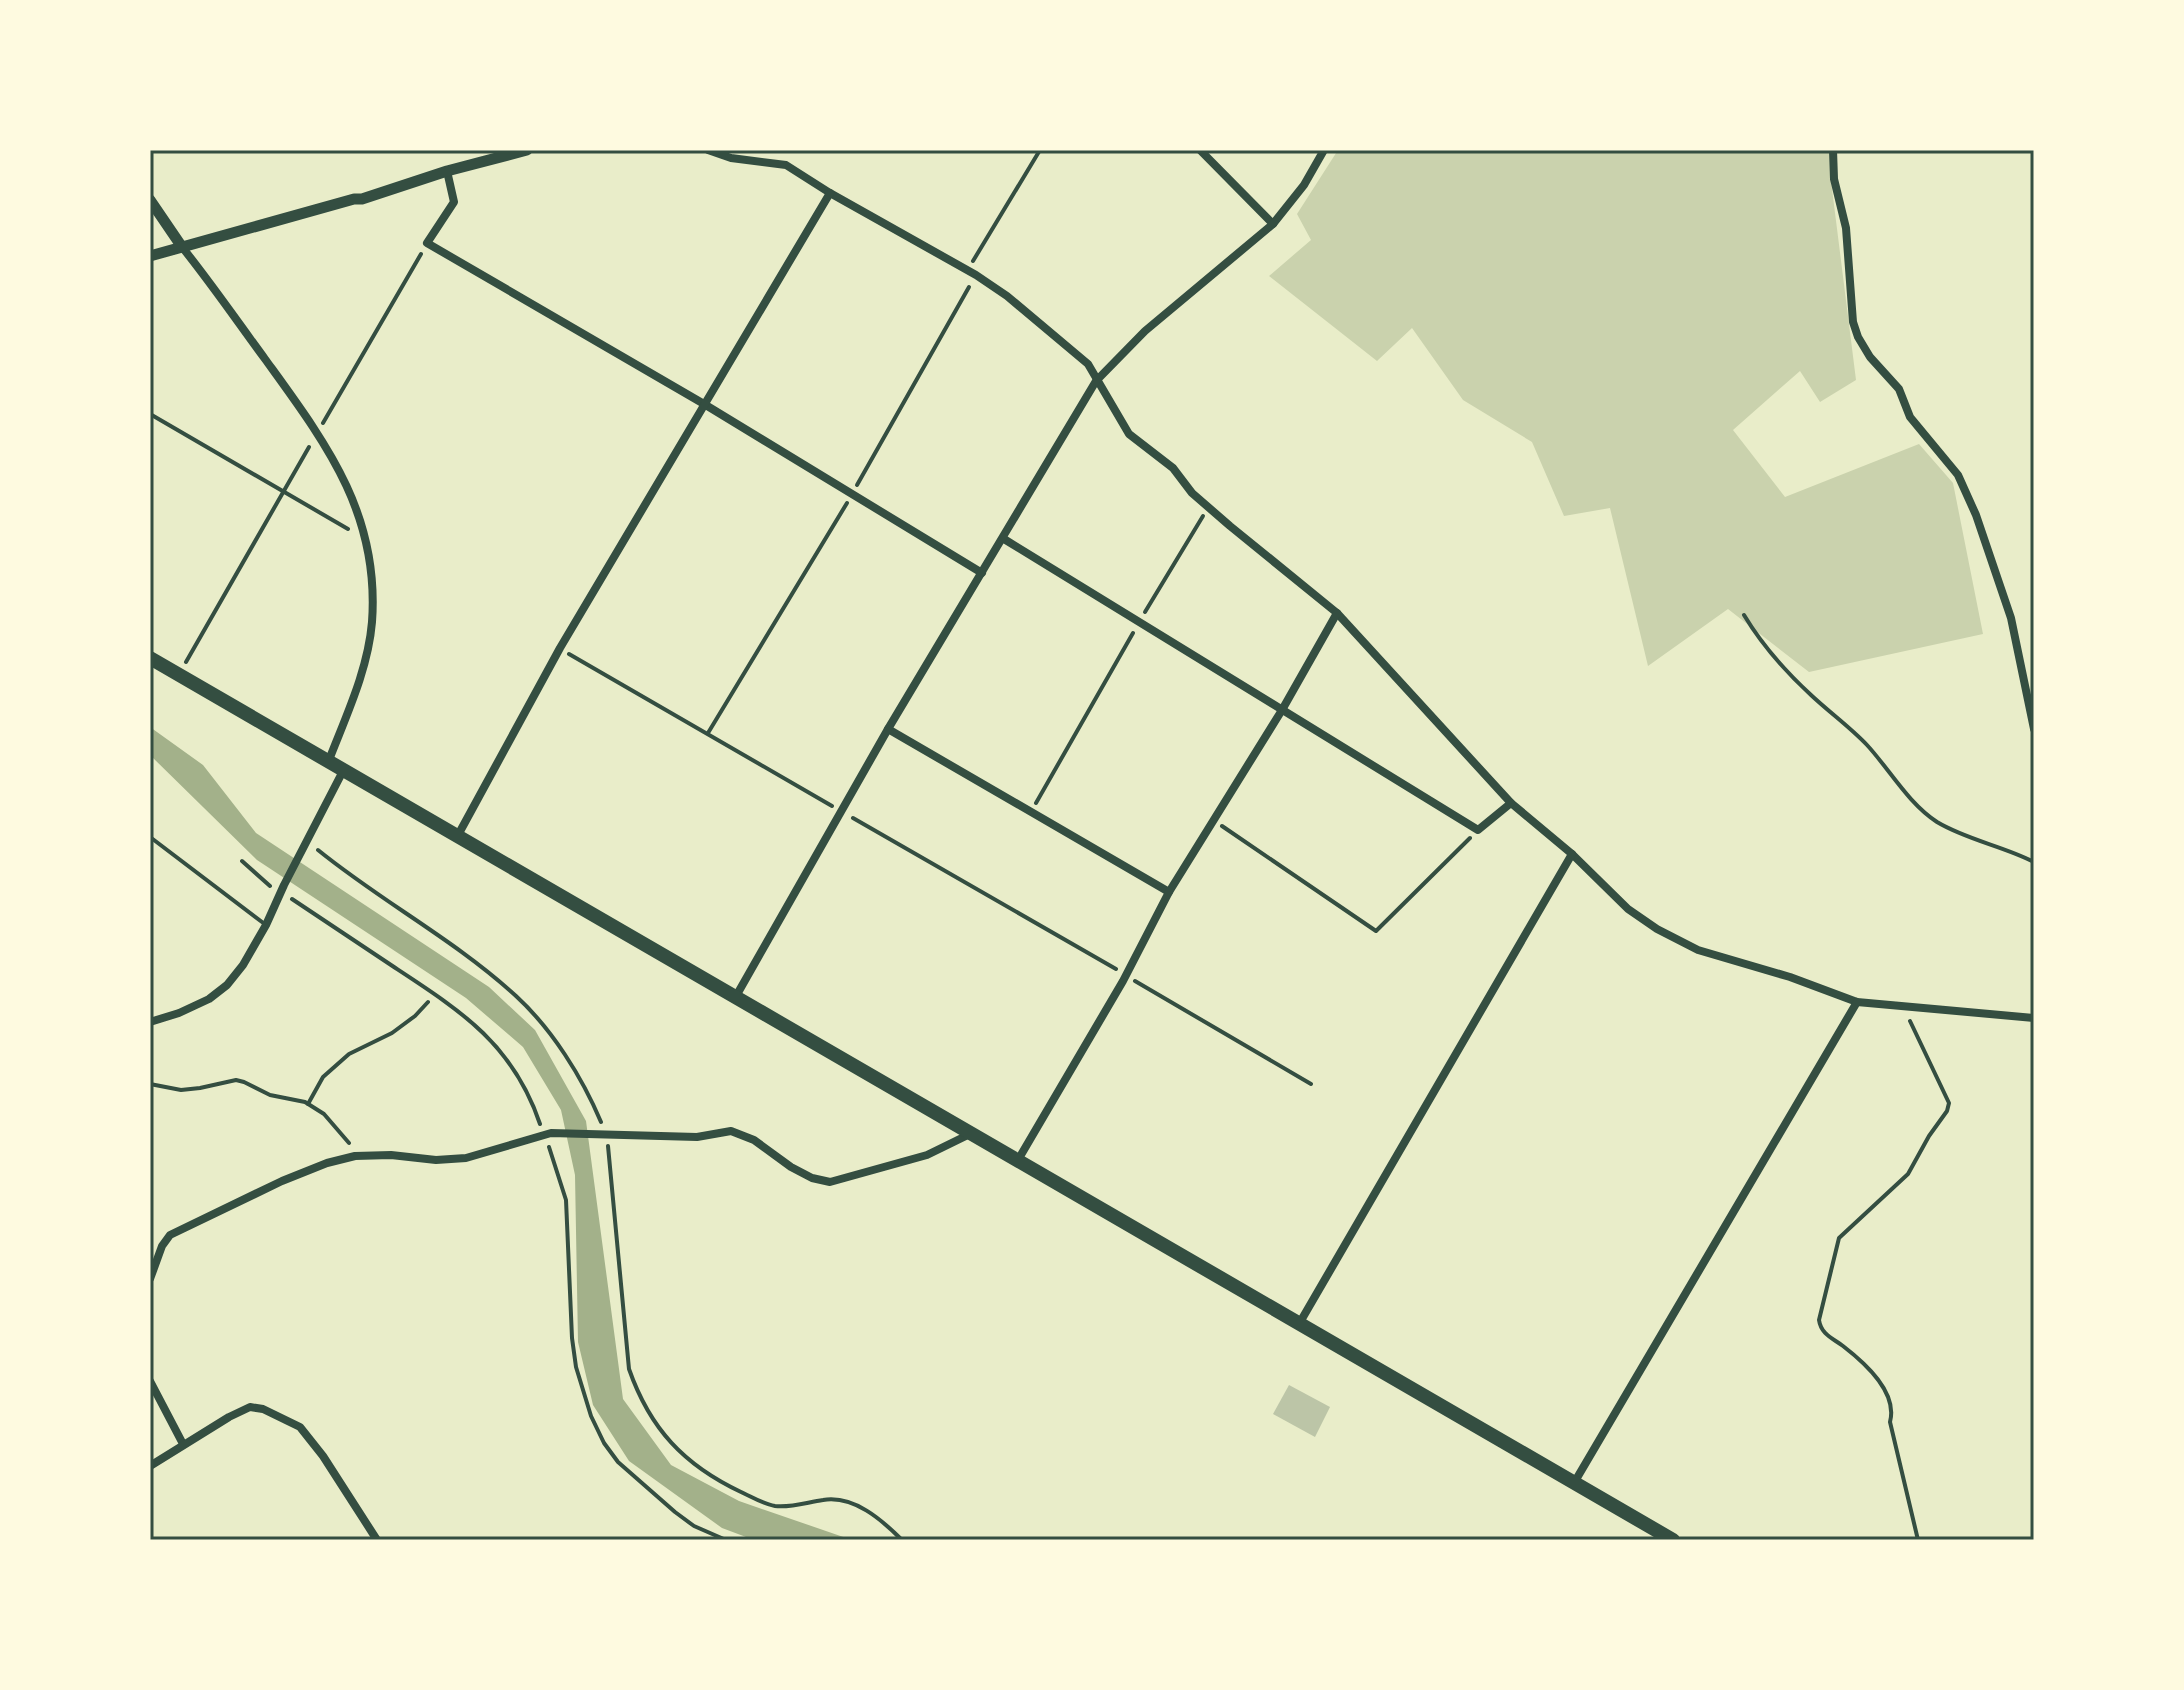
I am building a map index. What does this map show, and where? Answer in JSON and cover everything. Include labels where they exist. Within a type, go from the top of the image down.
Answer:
[{"type":"highway","points":[[150,658],[1673,1540]]},
{"type":"street","points":[[150,256],[362,199],[489,155],[527,150]]},
{"type":"street","points":[[708,150],[731,158],[786,165],[968,270],[1007,296],[1088,364],[1129,434],[1173,468],[1192,493],[1209,508],[1337,613],[1511,803],[1572,854],[1628,909],[1657,929],[1698,950],[1790,977],[1857,1002],[2034,1018]]},
{"type":"street","points":[[1200,150],[1273,224]]},
{"type":"street","points":[[735,998],[888,729],[1096,381],[1145,331],[1273,224],[1304,185],[1324,150]]},
{"type":"street","points":[[1833,150],[1834,179],[1846,228],[1853,322],[1858,337],[1870,357],[1899,389],[1910,417],[1958,475],[1976,515],[2011,618],[2034,729]]},
{"type":"street","points":[[447,171],[454,202],[427,243],[704,404],[982,573]]},
{"type":"street","points":[[457,837],[548,669],[830,193]]},
{"type":"street","points":[[150,200],[318,432],[349,487],[362,526],[370,575],[372,622],[354,698],[329,760]]},
{"type":"street","points":[[1004,539],[1478,830],[1511,803]]},
{"type":"street","points":[[1018,1160],[1126,976],[1169,892],[1282,710],[1337,613]]},
{"type":"street","points":[[888,729],[1169,892]]},
{"type":"street","points":[[150,1022],[194,1007],[227,985],[243,965],[343,771]]},
{"type":"street","points":[[1298,1324],[1572,854]]},
{"type":"street","points":[[1574,1483],[1857,1002]]},
{"type":"street","points":[[150,1279],[162,1246],[170,1235],[282,1181],[327,1163],[355,1156],[391,1155],[436,1160],[466,1158],[547,1133],[697,1137],[731,1131],[754,1140],[801,1172],[830,1182],[927,1155],[972,1133]]},
{"type":"street","points":[[150,1381],[183,1444]]},
{"type":"street","points":[[150,1466],[250,1407],[283,1417],[300,1427],[323,1456],[377,1540]]},
{"type":"lane","points":[[150,837],[266,925]]},
{"type":"path","points":[[968,270],[1040,150]]},
{"type":"path","points":[[179,675],[427,243]]},
{"type":"path","points":[[150,414],[349,529],[362,526]]},
{"type":"path","points":[[1031,812],[1209,508]]},
{"type":"path","points":[[1744,615],[1761,642],[1809,694],[1866,743],[1919,806],[1936,821],[1954,831],[2010,849],[2034,862]]},
{"type":"path","points":[[1214,821],[1376,931],[1478,830]]},
{"type":"path","points":[[305,846],[467,955],[516,996],[544,1026],[569,1063],[596,1110],[604,1135],[612,1173],[629,1369],[638,1395],[652,1420],[688,1460],[725,1484],[776,1506],[828,1499],[845,1501],[875,1515],[902,1540]]},
{"type":"path","points":[[242,861],[267,884],[282,888],[474,1024],[518,1074],[547,1133],[566,1200],[572,1338],[576,1367],[591,1416],[604,1443],[626,1470],[694,1526],[726,1540]]},
{"type":"path","points":[[1126,976],[1311,1084]]},
{"type":"path","points":[[308,1104],[323,1077],[349,1054],[392,1033],[428,1002]]},
{"type":"path","points":[[1906,1007],[1911,1029],[1949,1103],[1947,1111],[1908,1174],[1839,1238],[1819,1320],[1825,1334],[1858,1360],[1887,1391],[1892,1417],[1890,1422],[1918,1540]]},
{"type":"path","points":[[150,1084],[181,1090],[236,1080],[270,1095],[308,1104],[324,1114],[342,1132],[355,1156]]},
{"type":"shaded area","points":[[1338,150],[1832,150],[1831,181],[1856,380],[1820,402],[1800,371],[1733,430],[1785,497],[1919,444],[1953,483],[1983,634],[1809,672],[1728,609],[1648,666],[1610,508],[1564,516],[1532,442],[1463,400],[1412,328],[1377,361],[1269,276],[1311,240],[1297,214]]},
{"type":"shaded area","points":[[150,727],[203,765],[256,833],[489,987],[535,1030],[586,1121],[623,1399],[671,1465],[739,1501],[852,1540],[754,1540],[722,1528],[629,1461],[593,1405],[578,1342],[575,1175],[561,1110],[523,1047],[466,998],[257,860],[150,755]]},
{"type":"building","points":[[1289,1385],[1330,1407],[1315,1437],[1273,1414]]}]
